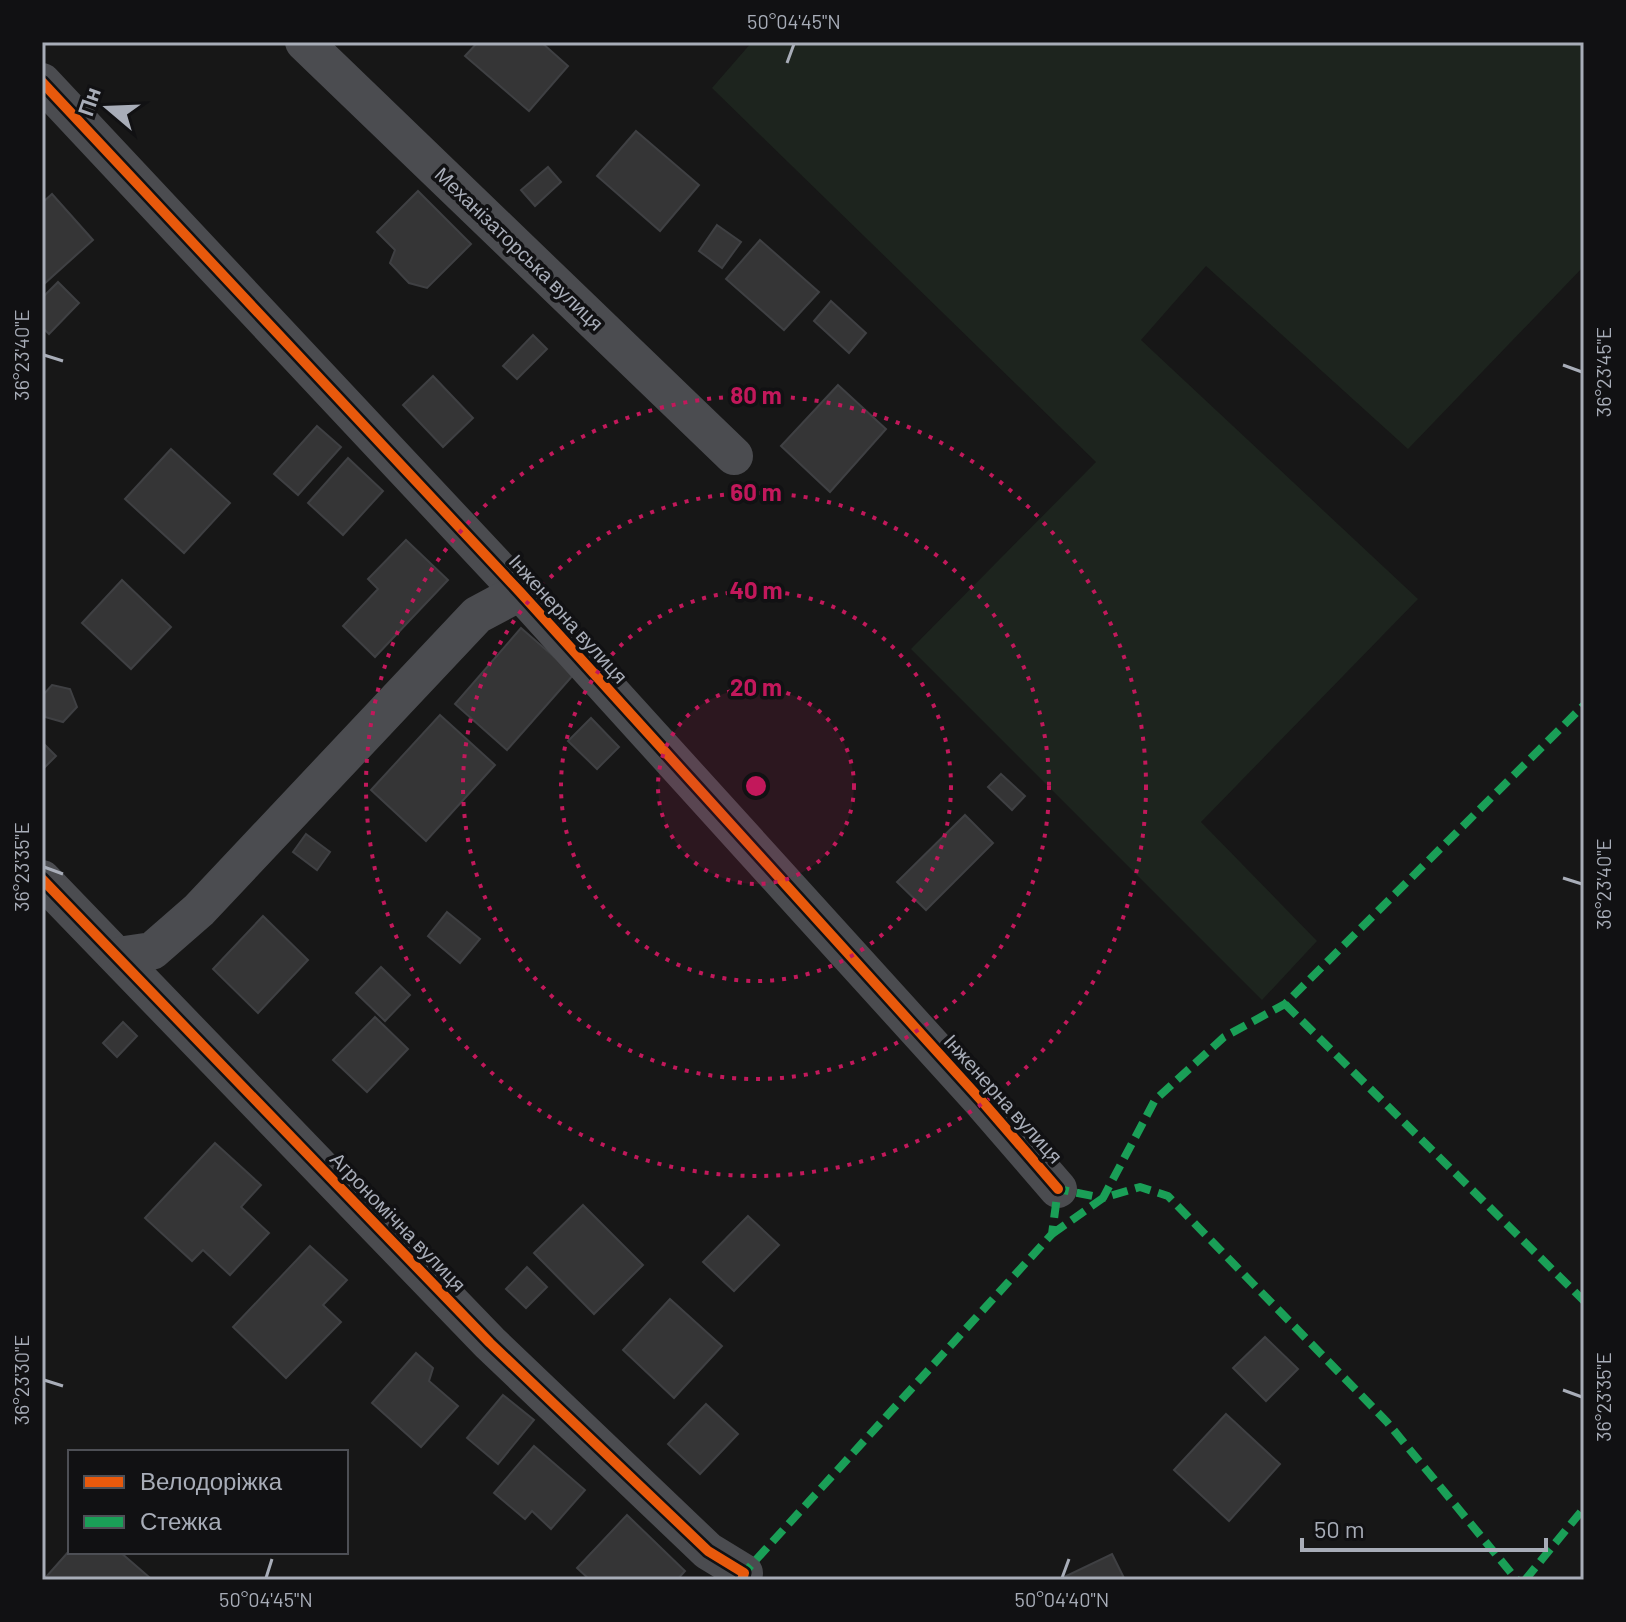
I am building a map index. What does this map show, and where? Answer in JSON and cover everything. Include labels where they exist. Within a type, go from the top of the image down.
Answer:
[{"type":"street","name":"Механізаторська вулиця","points":[[304,42],[734,456]]},
{"type":"street","name":"Інженерна вулиця","points":[[42,82],[520,592],[1058,1189]]},
{"type":"street","points":[[118,956],[152,951],[199,910],[477,615],[520,592]]},
{"type":"street","name":"Агрономічна вулиця","points":[[42,879],[490,1343],[708,1551],[743,1576]]},
{"type":"shaded area","points":[[752,42],[1584,42],[1584,266],[1408,449],[1206,266],[1141,340],[1418,599],[1201,822],[1317,941],[1262,1000],[911,649],[1096,462],[712,88]]},
{"type":"building","points":[[478,42],[541,42],[568,66],[529,111],[465,56]]},
{"type":"building","points":[[636,131],[699,185],[660,231],[597,176]]},
{"type":"building","points":[[548,167],[561,182],[535,206],[521,190]]},
{"type":"building","points":[[418,191],[471,244],[427,288],[409,283],[390,263],[395,250],[377,232]]},
{"type":"building","points":[[52,194],[93,240],[44,284],[42,203]]},
{"type":"building","points":[[717,225],[741,242],[722,268],[699,251]]},
{"type":"building","points":[[760,240],[819,292],[784,330],[726,279]]},
{"type":"building","points":[[58,282],[79,303],[49,334],[42,327],[42,298]]},
{"type":"building","points":[[831,301],[866,333],[849,353],[814,321]]},
{"type":"building","points":[[533,335],[547,349],[517,379],[503,366]]},
{"type":"building","points":[[433,376],[473,418],[443,447],[403,405]]},
{"type":"building","points":[[838,385],[886,429],[830,492],[781,446]]},
{"type":"building","points":[[317,426],[341,447],[298,495],[274,474]]},
{"type":"building","points":[[171,449],[230,503],[184,553],[125,499]]},
{"type":"building","points":[[348,458],[383,491],[343,535],[308,503]]},
{"type":"building","points":[[406,540],[448,580],[375,657],[343,626],[378,589],[368,579]]},
{"type":"building","points":[[122,580],[171,627],[131,669],[82,623]]},
{"type":"building","points":[[521,628],[574,674],[507,750],[455,704]]},
{"type":"building","points":[[52,685],[70,689],[77,707],[63,722],[45,717],[42,696]]},
{"type":"building","points":[[440,715],[495,765],[426,841],[371,790]]},
{"type":"building","points":[[591,718],[619,747],[597,769],[568,741]]},
{"type":"building","points":[[42,742],[56,756],[42,770]]},
{"type":"building","points":[[1001,774],[1025,796],[1012,810],[988,787]]},
{"type":"building","points":[[965,815],[993,843],[926,910],[897,882]]},
{"type":"building","points":[[306,834],[330,852],[317,870],[293,852]]},
{"type":"building","points":[[447,912],[480,939],[460,963],[428,936]]},
{"type":"building","points":[[263,916],[308,960],[258,1013],[213,969]]},
{"type":"building","points":[[381,967],[410,995],[385,1021],[356,993]]},
{"type":"building","points":[[375,1017],[408,1049],[367,1092],[333,1060]]},
{"type":"building","points":[[123,1022],[137,1036],[117,1057],[103,1043]]},
{"type":"building","points":[[215,1143],[261,1185],[241,1207],[269,1233],[230,1275],[203,1250],[192,1261],[145,1218]]},
{"type":"building","points":[[583,1205],[643,1265],[594,1314],[534,1253]]},
{"type":"building","points":[[748,1216],[779,1245],[734,1291],[703,1262]]},
{"type":"building","points":[[310,1246],[347,1280],[323,1305],[341,1322],[286,1378],[233,1327]]},
{"type":"building","points":[[527,1267],[547,1287],[526,1308],[506,1289]]},
{"type":"building","points":[[670,1299],[722,1346],[674,1398],[623,1350]]},
{"type":"building","points":[[1265,1337],[1298,1369],[1266,1401],[1233,1368]]},
{"type":"building","points":[[416,1353],[433,1368],[429,1381],[458,1406],[421,1447],[372,1403]]},
{"type":"building","points":[[503,1395],[534,1420],[498,1464],[467,1438]]},
{"type":"building","points":[[706,1404],[738,1434],[700,1474],[668,1444]]},
{"type":"building","points":[[1226,1414],[1280,1464],[1229,1521],[1174,1470]]},
{"type":"building","points":[[534,1446],[585,1490],[551,1529],[532,1511],[525,1519],[494,1493]]},
{"type":"building","points":[[627,1515],[685,1571],[677,1580],[590,1580],[577,1568]]},
{"type":"building","points":[[68,1552],[122,1554],[149,1577],[146,1580],[49,1580],[46,1577]]},
{"type":"building","points":[[1112,1554],[1125,1580],[1058,1580]]},
{"type":"marked path","points":[[748,1577],[744,1573],[1052,1234],[1058,1189],[1103,1198],[1155,1100],[1224,1037],[1285,1004],[1584,705]]},
{"type":"marked path","points":[[1285,1004],[1584,1301]]},
{"type":"marked path","points":[[1052,1234],[1103,1198],[1140,1187],[1168,1196],[1387,1422],[1517,1580]]},
{"type":"marked path","points":[[1525,1580],[1584,1508]]},
{"type":"cycle path","points":[[42,82],[520,592],[1058,1189]]},
{"type":"cycle path","points":[[42,879],[490,1343],[708,1551],[744,1573],[742,1580]]}]
